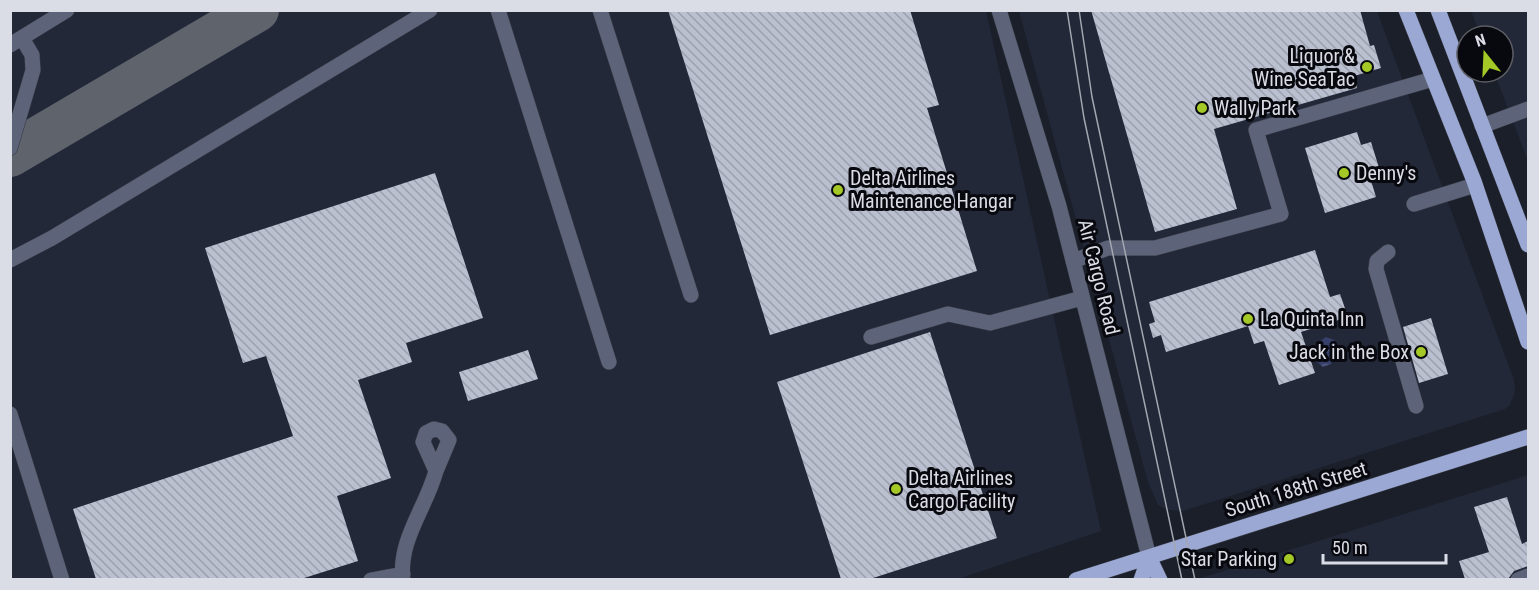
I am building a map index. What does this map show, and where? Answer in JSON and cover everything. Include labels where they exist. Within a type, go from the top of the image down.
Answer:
[{"type":"main road","points":[[1406,10],[1475,185],[1528,342]]},
{"type":"main road","points":[[1438,10],[1528,245]]},
{"type":"main road","name":"South 188th Street","points":[[1076,579],[1528,437]]},
{"type":"main road","points":[[1141,579],[1149,557]]},
{"type":"main road","points":[[1149,557],[1160,579]]},
{"type":"street","points":[[10,148],[33,70],[32,55],[16,41],[67,10]]},
{"type":"street","points":[[10,260],[52,238],[430,10]]},
{"type":"street","points":[[498,10],[609,362]]},
{"type":"street","points":[[600,10],[691,295]]},
{"type":"street","name":"Air Cargo Road","points":[[999,10],[1052,178],[1149,557]]},
{"type":"street","points":[[1073,261],[1108,248],[1155,248],[1281,214],[1256,130],[1433,78]]},
{"type":"street","points":[[1482,126],[1528,110]]},
{"type":"street","points":[[1414,204],[1475,185]]},
{"type":"street","points":[[1388,252],[1377,261],[1376,269],[1416,406]]},
{"type":"street","points":[[871,337],[948,314],[990,323],[1082,298]]},
{"type":"street","points":[[10,414],[63,579]]},
{"type":"street","points":[[371,579],[403,577],[408,537],[427,500],[436,471]]},
{"type":"street","points":[[1518,579],[1528,576]]},
{"type":"shaded area","points":[[10,11],[986,11],[1101,531],[955,580],[11,579]]},
{"type":"shaded area","points":[[1019,11],[1377,11],[1514,380],[1515,392],[1510,405],[1505,409],[1183,511],[1167,510],[1158,505],[1148,482]]},
{"type":"shaded area","points":[[1471,11],[1528,11],[1528,161],[1499,84],[1515,84],[1515,24],[1476,24]]},
{"type":"shaded area","points":[[1528,475],[1528,579],[1201,580],[1201,578]]},
{"type":"water","points":[[1326,337],[1334,340],[1336,350],[1331,364],[1323,367],[1316,361],[1322,349],[1319,342]]},
{"type":"building","name":"Delta Airlines Maintenance Hangar","points":[[668,10],[910,10],[939,105],[927,108],[977,271],[770,335]]},
{"type":"building","name":"Wally Park","points":[[1091,10],[1360,10],[1370,46],[1374,45],[1381,68],[1354,76],[1357,88],[1214,129],[1237,209],[1155,232]]},
{"type":"building","name":"Denny's","points":[[1357,132],[1361,145],[1371,142],[1380,171],[1369,174],[1376,197],[1325,213],[1305,148]]},
{"type":"building","points":[[435,173],[483,318],[406,343],[412,362],[358,380],[391,478],[337,496],[358,561],[301,579],[96,579],[73,509],[293,436],[266,356],[243,363],[205,248]]},
{"type":"building","name":"La Quinta Inn","points":[[1315,250],[1330,297],[1340,294],[1348,317],[1301,332],[1315,373],[1279,385],[1264,341],[1254,344],[1248,326],[1166,352],[1161,335],[1153,338],[1149,324],[1155,322],[1149,302]]},
{"type":"building","name":"Jack in the Box","points":[[1431,318],[1448,374],[1419,383],[1403,327]]},
{"type":"building","name":"Delta Airlines Cargo Facility","points":[[930,332],[997,538],[870,579],[841,579],[777,382]]},
{"type":"building","points":[[528,350],[538,379],[468,401],[459,372]]},
{"type":"building","points":[[1507,497],[1522,544],[1528,541],[1528,566],[1514,571],[1508,579],[1465,579],[1459,561],[1489,552],[1474,507]]},
{"type":"taxiway","points":[[10,155],[257,10]]},
{"type":"tram line","points":[[1067,10],[1084,118],[1182,580]]},
{"type":"tram line","points":[[1079,10],[1092,97],[1195,580]]},
{"type":"place","name":"Liquor & Wine SeaTac","points":[[1367,67]]},
{"type":"place","name":"Wally Park","points":[[1202,108]]},
{"type":"place","name":"Denny's","points":[[1344,173]]},
{"type":"place","name":"Delta Airlines Maintenance Hangar","points":[[838,190]]},
{"type":"place","name":"La Quinta Inn","points":[[1248,319]]},
{"type":"place","name":"Jack in the Box","points":[[1421,352]]},
{"type":"place","name":"Delta Airlines Cargo Facility","points":[[896,489]]},
{"type":"place","name":"Star Parking","points":[[1289,559]]}]
